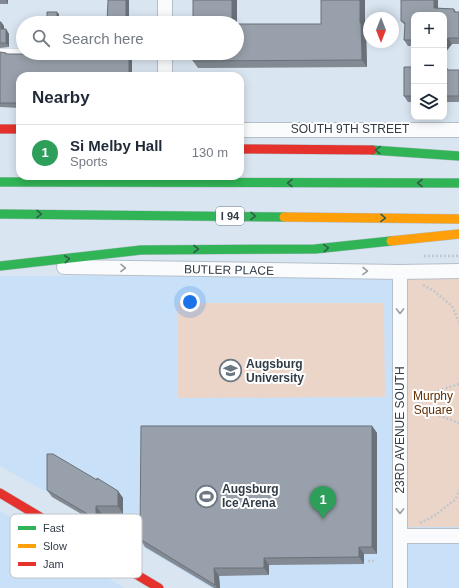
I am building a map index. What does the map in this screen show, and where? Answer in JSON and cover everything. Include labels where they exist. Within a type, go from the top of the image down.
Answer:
[{"type":"main road","points":[[0,129],[16,129]]},
{"type":"main road","points":[[244,149],[364,149],[459,156]]},
{"type":"main road","points":[[0,182],[459,183]]},
{"type":"main road","name":"I 94","points":[[0,214],[459,219]]},
{"type":"main road","points":[[0,266],[141,250],[315,249],[459,234]]},
{"type":"main road","points":[[0,493],[35,514]]},
{"type":"main road","points":[[142,578],[159,588]]},
{"type":"street","points":[[165,0],[165,16]]},
{"type":"street","points":[[165,60],[165,72]]},
{"type":"street","name":"SOUTH 9TH STREET","points":[[244,130],[459,130]]},
{"type":"street","name":"BUTLER PLACE","points":[[0,266],[400,272],[459,271]]},
{"type":"street","name":"23RD AVENUE SOUTH","points":[[400,272],[400,588]]},
{"type":"street","points":[[400,536],[459,536]]},
{"type":"lane","points":[[0,52],[16,52]]},
{"type":"path","points":[[417,256],[459,256]]},
{"type":"path","points":[[417,282],[434,291],[452,306],[459,322]]},
{"type":"path","points":[[459,384],[431,393],[417,403],[430,412],[459,423]]},
{"type":"path","points":[[416,525],[434,516],[456,500],[459,490]]},
{"type":"path","points":[[368,561],[376,561]]},
{"type":"shaded area","name":"Augsburg University","points":[[0,276],[459,277],[459,588],[211,588],[142,546],[142,514],[86,514],[0,466]]},
{"type":"shaded area","points":[[0,511],[10,517],[10,578],[108,578],[124,588],[0,588]]},
{"type":"green space","name":"Murphy Square","points":[[408,278],[459,278],[459,527],[407,527]]},
{"type":"green space","points":[[178,303],[384,303],[385,397],[178,398]]},
{"type":"building","points":[[108,0],[126,0],[126,16],[107,16]]},
{"type":"building","points":[[193,0],[232,0],[232,16],[193,16]]},
{"type":"building","points":[[321,0],[360,0],[362,60],[193,61],[244,60],[244,24],[321,24]]},
{"type":"building","points":[[401,0],[434,0],[434,8],[454,9],[454,12],[459,12],[459,38],[447,39],[447,12],[411,12],[411,40],[404,40],[405,23],[401,21]]},
{"type":"building","points":[[47,12],[57,12],[57,16],[47,16]]},
{"type":"building","points":[[0,22],[1,29],[6,29],[6,43],[0,43]]},
{"type":"building","points":[[0,52],[6,54],[16,54],[16,60],[129,60],[129,72],[16,72],[16,103],[0,103]]},
{"type":"building","points":[[404,67],[411,67],[411,96],[404,96]]},
{"type":"building","points":[[447,68],[448,70],[459,70],[459,96],[447,96]]},
{"type":"building","points":[[141,426],[372,426],[372,547],[359,547],[359,557],[264,558],[264,568],[214,568],[215,585],[142,540],[142,514],[140,514]]},
{"type":"building","points":[[47,454],[53,454],[118,491],[118,506],[96,506],[96,514],[88,514],[47,490]]},
{"type":"traffic: fast","points":[[372,150],[459,156]]},
{"type":"traffic: fast","points":[[0,182],[459,183]]},
{"type":"traffic: fast","points":[[0,214],[284,217]]},
{"type":"traffic: fast","points":[[0,266],[141,250],[315,249],[391,241]]},
{"type":"traffic: slow","points":[[284,217],[459,219]]},
{"type":"traffic: slow","points":[[391,241],[459,234]]},
{"type":"traffic: jam","points":[[0,129],[16,129]]},
{"type":"traffic: jam","points":[[244,149],[372,150]]},
{"type":"traffic: jam","points":[[0,493],[35,514]]},
{"type":"traffic: jam","points":[[142,578],[159,588]]},
{"type":"place","name":"Augsburg University","points":[[230,371]]},
{"type":"place","name":"Augsburg Ice Arena","points":[[207,496]]},
{"type":"place","name":"Si Melby Hall","points":[[323,519]]}]
